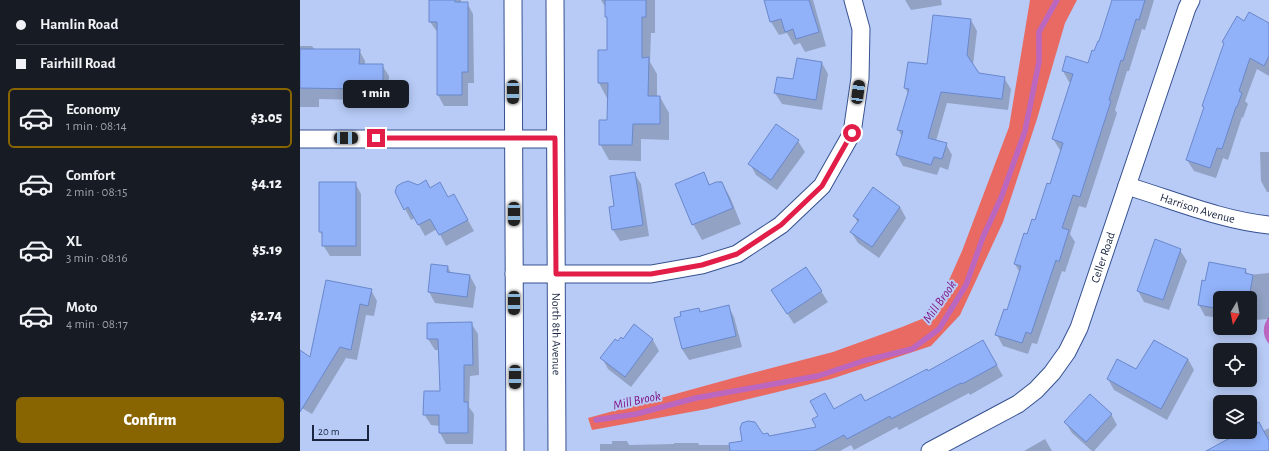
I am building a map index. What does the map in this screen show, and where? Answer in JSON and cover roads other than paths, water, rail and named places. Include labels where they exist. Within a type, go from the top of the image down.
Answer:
[{"type":"street","points":[[513,0],[515,451]]},
{"type":"street","name":"North 8th Avenue","points":[[555,0],[557,451]]},
{"type":"street","points":[[514,274],[651,274],[702,265],[737,254],[781,225],[822,186],[852,133],[860,78],[861,29],[854,0]]},
{"type":"street","name":"Celler Road","points":[[930,451],[1018,404],[1036,390],[1052,373],[1067,352],[1079,328],[1187,8],[1191,0]]},
{"type":"street","points":[[300,139],[555,138]]},
{"type":"street","name":"Harrison Avenue","points":[[1127,186],[1226,218],[1269,225]]},
{"type":"waterway","name":"Mill Brook","points":[[596,420],[636,414],[696,398],[818,376],[863,361],[912,349],[939,329],[966,285],[983,237],[1001,198],[1025,131],[1039,62],[1039,32],[1057,0]]}]
